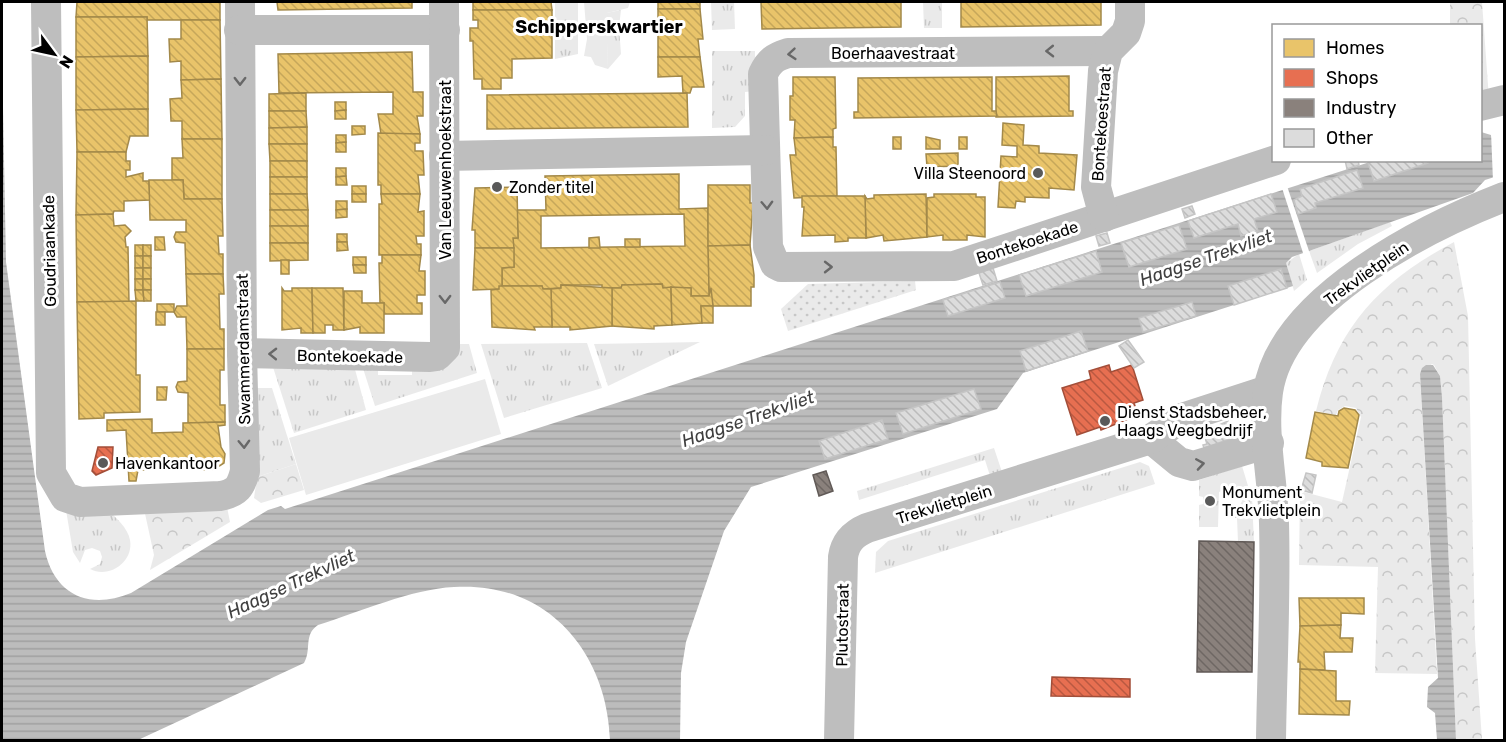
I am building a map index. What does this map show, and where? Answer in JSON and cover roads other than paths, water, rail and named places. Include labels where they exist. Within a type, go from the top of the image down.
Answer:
[{"type":"street","name":"Goudriaankade","points":[[46,2],[51,473],[65,497]]},
{"type":"street","name":"Bontekoestraat","points":[[1104,217],[1096,187],[1103,71],[1108,51],[1126,33],[1130,21],[1130,2]]},
{"type":"street","name":"Swammerdamstraat","points":[[65,497],[80,502],[233,494],[242,486],[245,471],[239,16],[445,16]]},
{"type":"street","name":"Van Leeuwenhoekstraat","points":[[445,16],[446,339]]},
{"type":"street","name":"Boerhaavestraat","points":[[772,260],[768,247],[763,74],[767,64],[775,57],[788,53],[1108,51]]},
{"type":"street","points":[[444,156],[765,150]]},
{"type":"street","name":"Bontekoekade","points":[[772,260],[781,267],[954,266],[1272,161]]},
{"type":"street","name":"Trekvlietplein","points":[[1271,741],[1275,526],[1268,390],[1275,367],[1294,333],[1322,303],[1375,263],[1409,242],[1504,197]]},
{"type":"street","name":"Bontekoekade","points":[[242,353],[430,357],[442,352],[446,339]]},
{"type":"street","name":"Trekvlietplein","points":[[874,526],[1151,439],[1182,418],[1268,390]]},
{"type":"street","points":[[1151,439],[1179,462],[1193,466],[1269,443]]},
{"type":"street","name":"Plutostraat","points":[[839,741],[844,553],[851,537],[874,526]]},
{"type":"water","name":"Haagse Trekvliet","points":[[2,56],[6,262],[45,551],[57,579],[66,589],[88,599],[102,600],[131,593],[268,510],[281,506],[285,509],[1370,162],[1482,162],[1482,132],[1491,135],[1504,174],[1485,180],[1473,193],[1292,257],[1286,263],[1293,286],[1023,373],[997,409],[751,487],[724,531],[686,642],[681,673],[680,740],[610,740],[606,708],[597,678],[584,651],[566,628],[543,610],[517,596],[487,588],[454,587],[403,596],[318,625],[313,629],[309,638],[304,663],[138,740],[2,740]]},
{"type":"water","points":[[1426,365],[1433,365],[1440,376],[1442,397],[1456,740],[1437,740],[1435,713],[1427,707],[1428,687],[1438,678],[1420,374]]},
{"type":"place","name":"Villa Steenoord","points":[[1038,173]]},
{"type":"place","name":"Zonder titel","points":[[497,187]]},
{"type":"place","name":"Dienst Stadsbeheer, Haags Veegbedrijf","points":[[1105,421]]},
{"type":"place","name":"Havenkantoor","points":[[103,463]]},
{"type":"place","name":"Monument Trekvlietplein","points":[[1210,501]]},
{"type":"district","name":"Schipperskwartier","points":[[599,27]]}]
